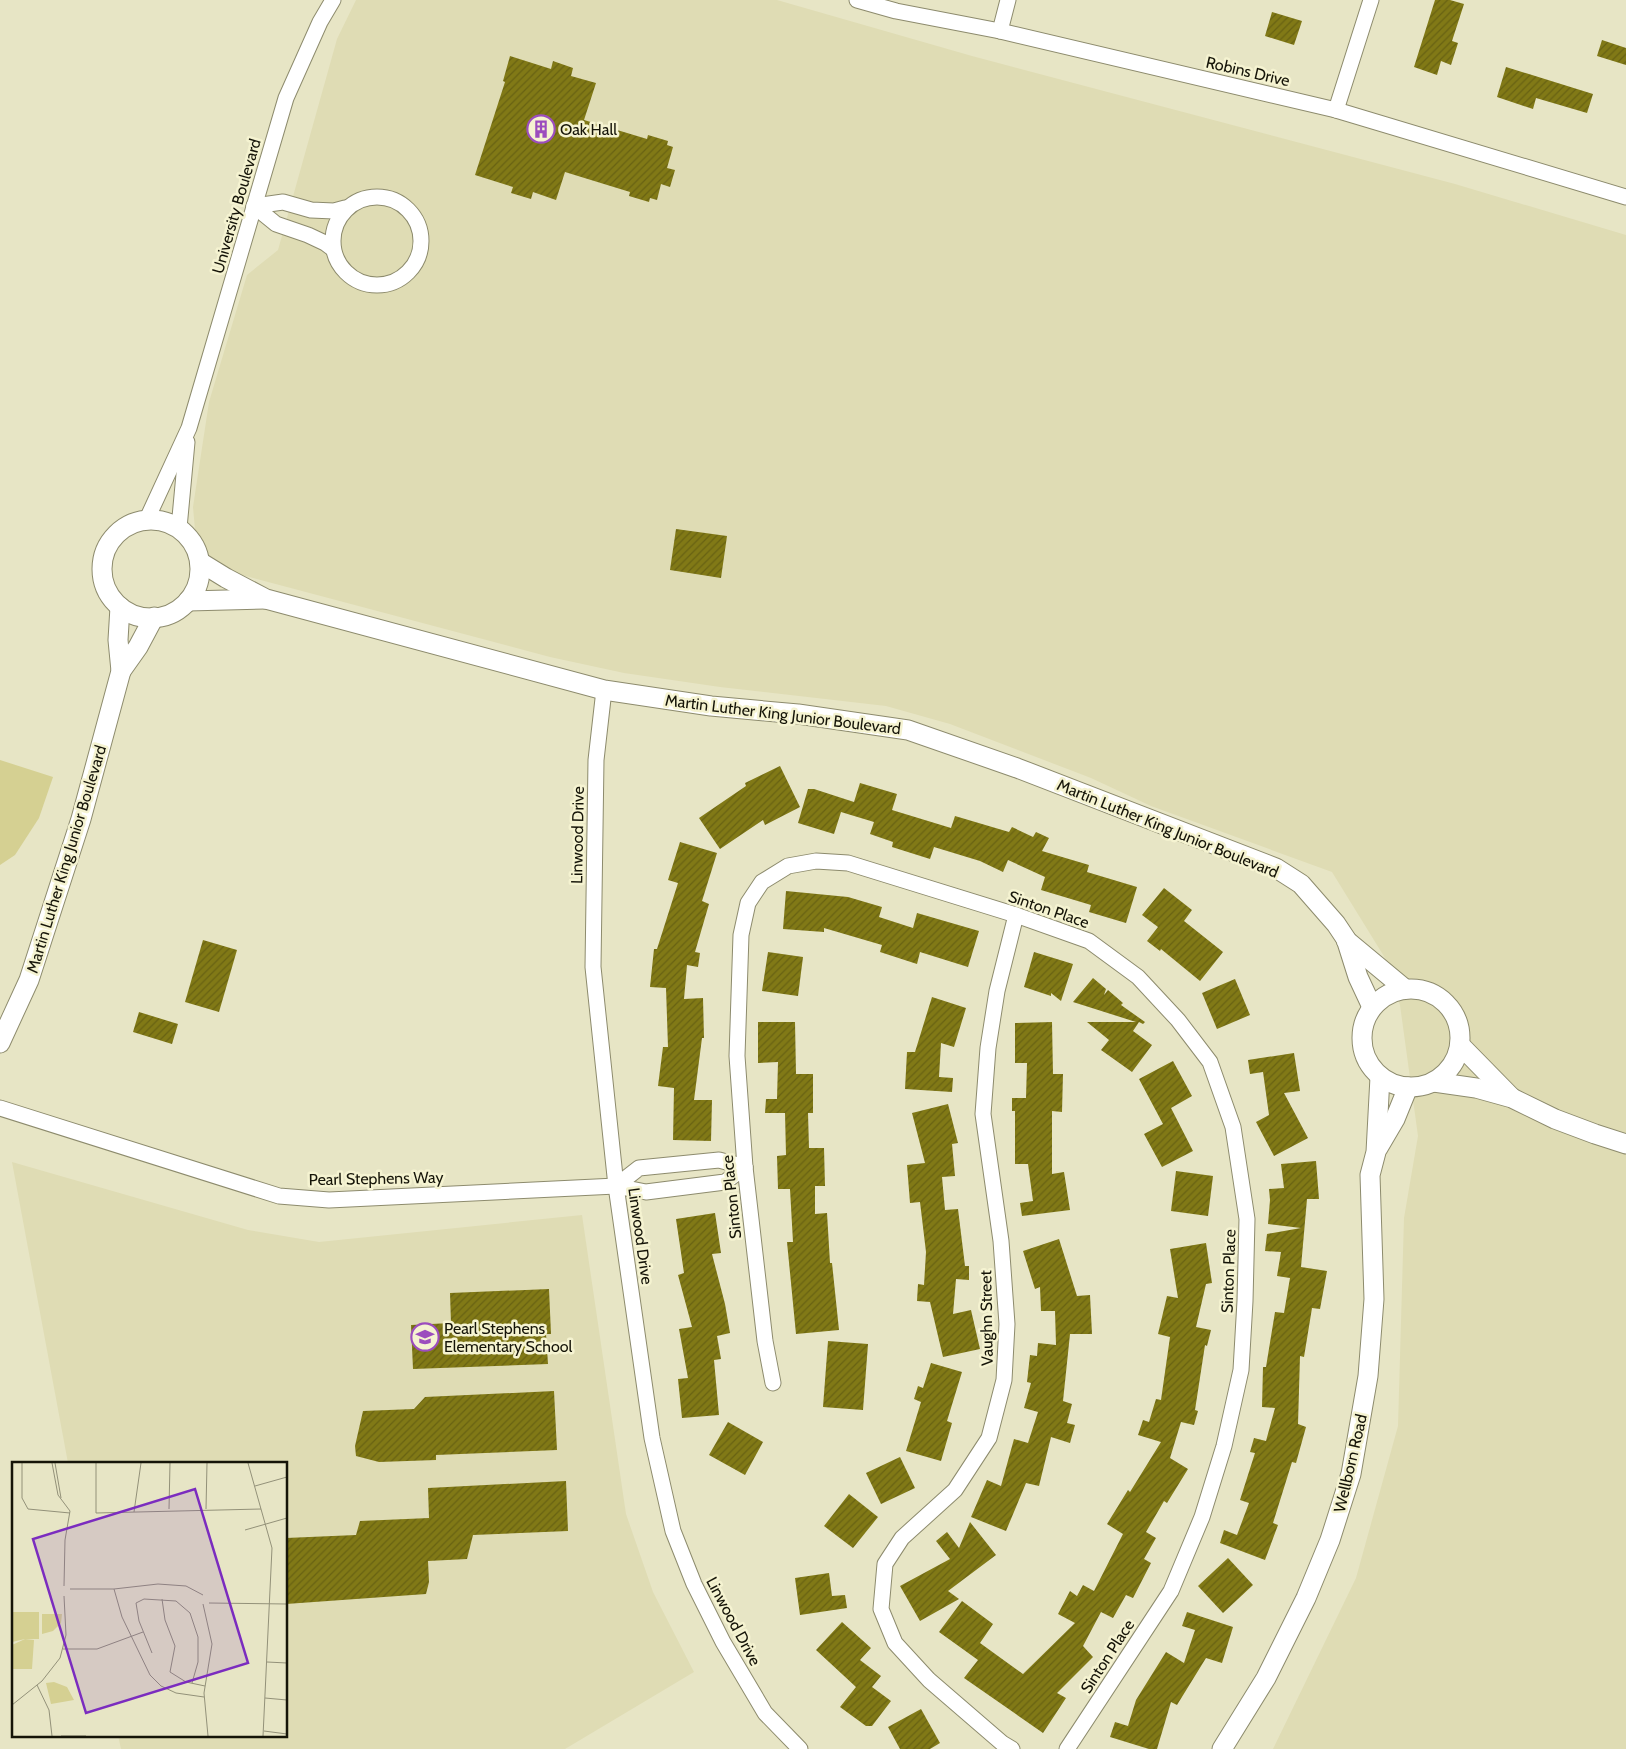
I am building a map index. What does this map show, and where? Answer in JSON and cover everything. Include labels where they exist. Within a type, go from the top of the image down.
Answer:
[{"type":"street","name":"University Boulevard","points":[[147,519],[189,428],[286,98],[320,22],[332,0]]},
{"type":"street","name":"Robins Drive","points":[[857,0],[896,11],[1000,31],[1336,110],[1626,197]]},
{"type":"street","points":[[1000,31],[1008,0]]},
{"type":"street","points":[[1336,110],[1371,0]]},
{"type":"street","points":[[254,206],[283,202],[311,210],[334,210],[345,208],[366,197],[390,198],[407,208],[418,224],[421,244],[415,262],[402,277],[384,284],[365,283],[344,271],[333,249],[334,227],[345,208]]},
{"type":"street","points":[[254,206],[276,224],[308,235],[333,249]]},
{"type":"street","name":"University Boulevard","points":[[179,528],[189,428]]},
{"type":"street","points":[[147,519],[164,521],[179,528],[189,537],[196,549],[200,562],[200,576],[196,589],[179,609],[167,615],[154,618],[130,614],[110,596],[103,583],[101,568],[103,554],[110,541],[120,530],[133,522],[147,519]]},
{"type":"street","name":"Martin Luther King Junior Boulevard","points":[[200,562],[266,599],[604,690],[711,706],[798,714],[908,730],[1017,768],[1276,868],[1301,884],[1336,924],[1346,939],[1405,989]]},
{"type":"street","name":"Martin Luther King Junior Boulevard","points":[[188,600],[266,599]]},
{"type":"street","name":"Martin Luther King Junior Boulevard","points":[[120,607],[118,640],[121,671]]},
{"type":"street","name":"Martin Luther King Junior Boulevard","points":[[0,1043],[28,980],[54,904],[81,819],[121,671],[138,647],[154,618]]},
{"type":"street","name":"Linwood Drive","points":[[604,690],[596,760],[593,967],[616,1186],[652,1438],[673,1531],[694,1584],[723,1642],[765,1713],[800,1749]]},
{"type":"street","name":"Sinton Place","points":[[773,1383],[765,1341],[745,1167],[737,1056],[741,935],[748,903],[762,882],[788,866],[816,861],[848,863],[1016,915],[1089,941],[1138,977],[1178,1020],[1210,1062],[1233,1127],[1246,1219],[1245,1301],[1241,1370],[1224,1446],[1202,1517],[1171,1591],[1067,1749]]},
{"type":"street","name":"Vaughn Street","points":[[1012,1749],[1002,1743],[929,1680],[896,1643],[881,1609],[885,1564],[902,1538],[955,1490],[989,1438],[1004,1380],[1007,1324],[1001,1241],[983,1114],[988,1048],[997,991],[1016,915]]},
{"type":"street","name":"Martin Luther King Junior Boulevard","points":[[1346,939],[1358,977],[1372,1007]]},
{"type":"street","points":[[1405,989],[1420,990],[1434,995],[1446,1004],[1455,1016],[1460,1030],[1460,1044],[1456,1060],[1446,1073],[1434,1082],[1408,1088],[1393,1084],[1380,1077],[1370,1066],[1363,1052],[1361,1036],[1364,1021],[1372,1007],[1381,999],[1405,989]]},
{"type":"street","points":[[1460,1044],[1512,1098]]},
{"type":"street","points":[[1376,1152],[1380,1077]]},
{"type":"street","points":[[1434,1082],[1476,1088],[1512,1098],[1555,1119],[1626,1144]]},
{"type":"street","points":[[1376,1152],[1395,1119],[1408,1088]]},
{"type":"street","name":"Pearl Stephens Way","points":[[0,1108],[280,1196],[330,1200],[616,1186],[646,1192],[725,1182],[745,1167]]},
{"type":"street","name":"Wellborn Road","points":[[1222,1749],[1266,1678],[1306,1598],[1330,1540],[1351,1474],[1368,1376],[1374,1299],[1370,1175],[1376,1152]]},
{"type":"street","points":[[616,1186],[639,1168],[719,1160],[745,1167]]},
{"type":"shaded area","points":[[356,0],[777,0],[972,56],[1455,184],[1626,235],[1626,1749],[1273,1749],[1356,1578],[1398,1426],[1404,1218],[1418,1136],[1400,1005],[1385,958],[1332,872],[1151,806],[1091,778],[950,724],[886,706],[720,687],[624,673],[550,657],[216,568],[196,541],[193,507],[209,402],[247,275],[278,250],[337,39]]},
{"type":"shaded area","points":[[0,760],[53,777],[39,818],[15,855],[0,865]]},
{"type":"shaded area","points":[[12,1162],[248,1230],[319,1242],[582,1215],[626,1514],[653,1592],[694,1672],[565,1749],[121,1749],[118,1736],[288,1736],[288,1462],[68,1462]]},
{"type":"building","points":[[1435,0],[1450,0],[1464,4],[1452,41],[1458,43],[1451,65],[1441,61],[1437,75],[1414,67]]},
{"type":"building","points":[[1272,12],[1302,21],[1294,45],[1265,36]]},
{"type":"building","points":[[1602,40],[1626,48],[1626,65],[1597,56]]},
{"type":"building","name":"Oak Hall","points":[[510,56],[551,69],[553,61],[573,68],[571,76],[596,83],[584,120],[647,139],[648,135],[668,141],[667,145],[673,147],[667,168],[675,170],[670,187],[661,184],[657,200],[650,198],[649,202],[629,196],[630,192],[565,172],[556,200],[533,192],[531,199],[511,193],[513,187],[475,175],[505,82],[503,81]]},
{"type":"building","points":[[1506,67],[1593,94],[1587,113],[1536,98],[1533,109],[1497,97]]},
{"type":"building","points":[[676,529],[727,536],[721,578],[670,570]]},
{"type":"building","points":[[780,766],[800,807],[765,825],[763,820],[720,849],[699,818],[746,786],[745,783]]},
{"type":"building","points":[[860,783],[897,794],[892,810],[951,828],[955,816],[1009,832],[1012,827],[1033,837],[1036,832],[1049,838],[1042,851],[1089,865],[1087,872],[1137,887],[1126,923],[1089,912],[1091,905],[1041,890],[1045,877],[1008,860],[1003,872],[980,861],[934,847],[930,859],[892,847],[893,842],[870,834],[874,822],[841,812],[834,834],[798,823],[808,789],[814,789],[854,802]]},
{"type":"building","points":[[680,842],[717,853],[702,901],[709,904],[695,952],[700,953],[698,967],[687,965],[684,999],[703,998],[704,1038],[702,1038],[694,1100],[712,1100],[711,1141],[673,1140],[674,1088],[658,1086],[663,1047],[668,1047],[666,988],[650,987],[654,949],[657,949],[678,883],[668,880]]},
{"type":"building","points":[[1164,888],[1192,910],[1184,921],[1223,952],[1200,981],[1161,949],[1160,951],[1147,941],[1158,927],[1142,915]]},
{"type":"building","points":[[786,891],[848,897],[882,907],[879,917],[913,928],[917,913],[979,931],[968,967],[920,952],[917,964],[880,952],[882,945],[824,928],[824,932],[783,929]]},
{"type":"building","points":[[203,940],[237,950],[219,1012],[185,1002]]},
{"type":"building","points":[[768,952],[803,957],[798,996],[762,991]]},
{"type":"building","points":[[1034,952],[1073,964],[1061,1001],[1051,993],[1051,996],[1024,987]]},
{"type":"building","points":[[1093,978],[1106,989],[1104,995],[1108,990],[1123,1003],[1121,1005],[1145,1022],[1143,1024],[1139,1022],[1133,1031],[1152,1045],[1132,1072],[1101,1050],[1109,1040],[1087,1022],[1136,1022],[1073,1002]]},
{"type":"building","points":[[1235,979],[1250,1015],[1217,1029],[1202,993]]},
{"type":"building","points":[[932,997],[966,1008],[954,1047],[941,1043],[939,1077],[953,1078],[952,1092],[905,1089],[907,1052],[915,1052]]},
{"type":"building","points":[[139,1012],[178,1024],[172,1044],[133,1032]]},
{"type":"building","points":[[758,1022],[795,1022],[796,1074],[813,1074],[813,1113],[808,1113],[809,1148],[824,1148],[825,1186],[815,1186],[815,1214],[827,1213],[830,1263],[832,1263],[839,1330],[796,1334],[787,1242],[793,1242],[790,1189],[778,1189],[777,1156],[786,1155],[785,1113],[765,1113],[766,1099],[777,1099],[778,1062],[758,1063]]},
{"type":"building","points":[[1052,1022],[1053,1074],[1063,1074],[1062,1112],[1052,1111],[1052,1174],[1064,1172],[1070,1210],[1022,1216],[1020,1203],[1033,1201],[1028,1164],[1015,1164],[1015,1111],[1012,1111],[1012,1098],[1026,1098],[1027,1063],[1015,1063],[1015,1023]]},
{"type":"building","points":[[1294,1053],[1300,1091],[1284,1093],[1308,1138],[1274,1156],[1256,1122],[1269,1115],[1263,1072],[1250,1074],[1248,1060]]},
{"type":"building","points":[[1173,1061],[1192,1096],[1171,1108],[1193,1151],[1162,1167],[1144,1134],[1163,1124],[1139,1079]]},
{"type":"building","points":[[948,1104],[958,1143],[952,1144],[955,1176],[942,1177],[945,1210],[958,1209],[965,1266],[969,1266],[969,1280],[956,1279],[953,1314],[971,1310],[980,1349],[943,1357],[930,1302],[917,1301],[918,1284],[924,1285],[926,1252],[920,1202],[910,1203],[907,1165],[925,1163],[912,1113]]},
{"type":"building","points":[[1316,1161],[1319,1199],[1307,1199],[1301,1267],[1327,1271],[1320,1309],[1312,1308],[1304,1357],[1300,1356],[1298,1424],[1306,1427],[1296,1463],[1292,1462],[1273,1523],[1278,1525],[1265,1560],[1220,1543],[1224,1530],[1237,1535],[1249,1503],[1240,1500],[1255,1453],[1250,1452],[1254,1438],[1266,1441],[1275,1408],[1262,1407],[1263,1367],[1266,1367],[1275,1312],[1284,1313],[1290,1278],[1277,1276],[1281,1252],[1265,1251],[1267,1234],[1301,1228],[1268,1224],[1269,1189],[1284,1188],[1281,1164]]},
{"type":"building","points":[[1176,1171],[1213,1176],[1208,1216],[1171,1211]]},
{"type":"building","points":[[715,1213],[721,1253],[712,1254],[725,1304],[730,1333],[717,1336],[721,1359],[714,1360],[719,1415],[682,1418],[678,1379],[688,1378],[679,1329],[692,1327],[678,1275],[684,1273],[676,1219]]},
{"type":"building","points":[[1059,1239],[1077,1296],[1090,1295],[1092,1334],[1070,1334],[1063,1401],[1072,1404],[1067,1423],[1075,1425],[1070,1443],[1051,1437],[1039,1486],[1026,1483],[1006,1531],[971,1517],[987,1480],[1001,1486],[1014,1439],[1028,1443],[1038,1412],[1024,1408],[1031,1383],[1027,1382],[1030,1355],[1037,1356],[1038,1343],[1056,1345],[1055,1311],[1041,1311],[1040,1287],[1035,1289],[1023,1251]]},
{"type":"building","points":[[1206,1243],[1212,1283],[1206,1284],[1196,1327],[1211,1330],[1207,1346],[1205,1345],[1195,1410],[1198,1411],[1194,1425],[1181,1422],[1170,1458],[1188,1469],[1167,1503],[1164,1501],[1146,1532],[1156,1538],[1144,1559],[1151,1563],[1133,1598],[1126,1595],[1113,1618],[1101,1612],[1083,1646],[1093,1657],[1057,1693],[1066,1698],[1043,1733],[964,1678],[978,1660],[939,1632],[962,1601],[993,1624],[980,1643],[1023,1674],[1075,1623],[1058,1614],[1070,1591],[1077,1596],[1083,1585],[1094,1591],[1123,1534],[1107,1524],[1128,1490],[1130,1492],[1161,1442],[1138,1435],[1143,1420],[1149,1422],[1156,1399],[1161,1400],[1170,1337],[1158,1334],[1167,1296],[1178,1298],[1170,1249]]},
{"type":"building","points":[[549,1289],[551,1334],[546,1334],[548,1364],[413,1369],[411,1325],[451,1323],[450,1293]]},
{"type":"building","points":[[828,1341],[868,1344],[863,1410],[823,1407]]},
{"type":"building","points":[[931,1363],[962,1372],[947,1421],[952,1423],[941,1461],[906,1451],[921,1402],[914,1399],[918,1386],[923,1388]]},
{"type":"building","points":[[554,1391],[557,1450],[436,1455],[436,1460],[379,1462],[356,1456],[355,1446],[363,1411],[414,1409],[425,1397]]},
{"type":"building","points":[[728,1422],[763,1442],[745,1475],[709,1455]]},
{"type":"building","points":[[900,1457],[915,1488],[881,1504],[866,1473]]},
{"type":"building","points":[[566,1481],[568,1531],[473,1535],[467,1559],[428,1561],[429,1582],[426,1594],[288,1604],[288,1538],[356,1535],[360,1521],[429,1518],[428,1488]]},
{"type":"building","points":[[849,1494],[878,1517],[853,1548],[824,1526]]},
{"type":"building","points":[[970,1522],[996,1555],[948,1591],[959,1599],[920,1621],[900,1586],[950,1559],[936,1541],[947,1532],[959,1548]]},
{"type":"building","points":[[1228,1558],[1253,1585],[1223,1613],[1198,1586]]},
{"type":"building","points":[[829,1573],[832,1596],[845,1595],[847,1608],[800,1615],[795,1578]]},
{"type":"building","points":[[1187,1612],[1233,1627],[1222,1663],[1206,1658],[1177,1705],[1171,1702],[1157,1749],[1149,1749],[1110,1737],[1115,1722],[1128,1726],[1136,1700],[1166,1652],[1184,1663],[1195,1630],[1182,1626]]},
{"type":"building","points":[[842,1622],[871,1648],[860,1660],[881,1676],[872,1687],[891,1701],[872,1726],[866,1726],[840,1707],[856,1687],[816,1650]]},
{"type":"building","points":[[921,1709],[940,1743],[930,1749],[900,1749],[888,1727]]},
{"type":"place","name":"Oak Hall","points":[[541,129]]},
{"type":"place","name":"Pearl Stephens Elementary School","points":[[425,1337]]}]
